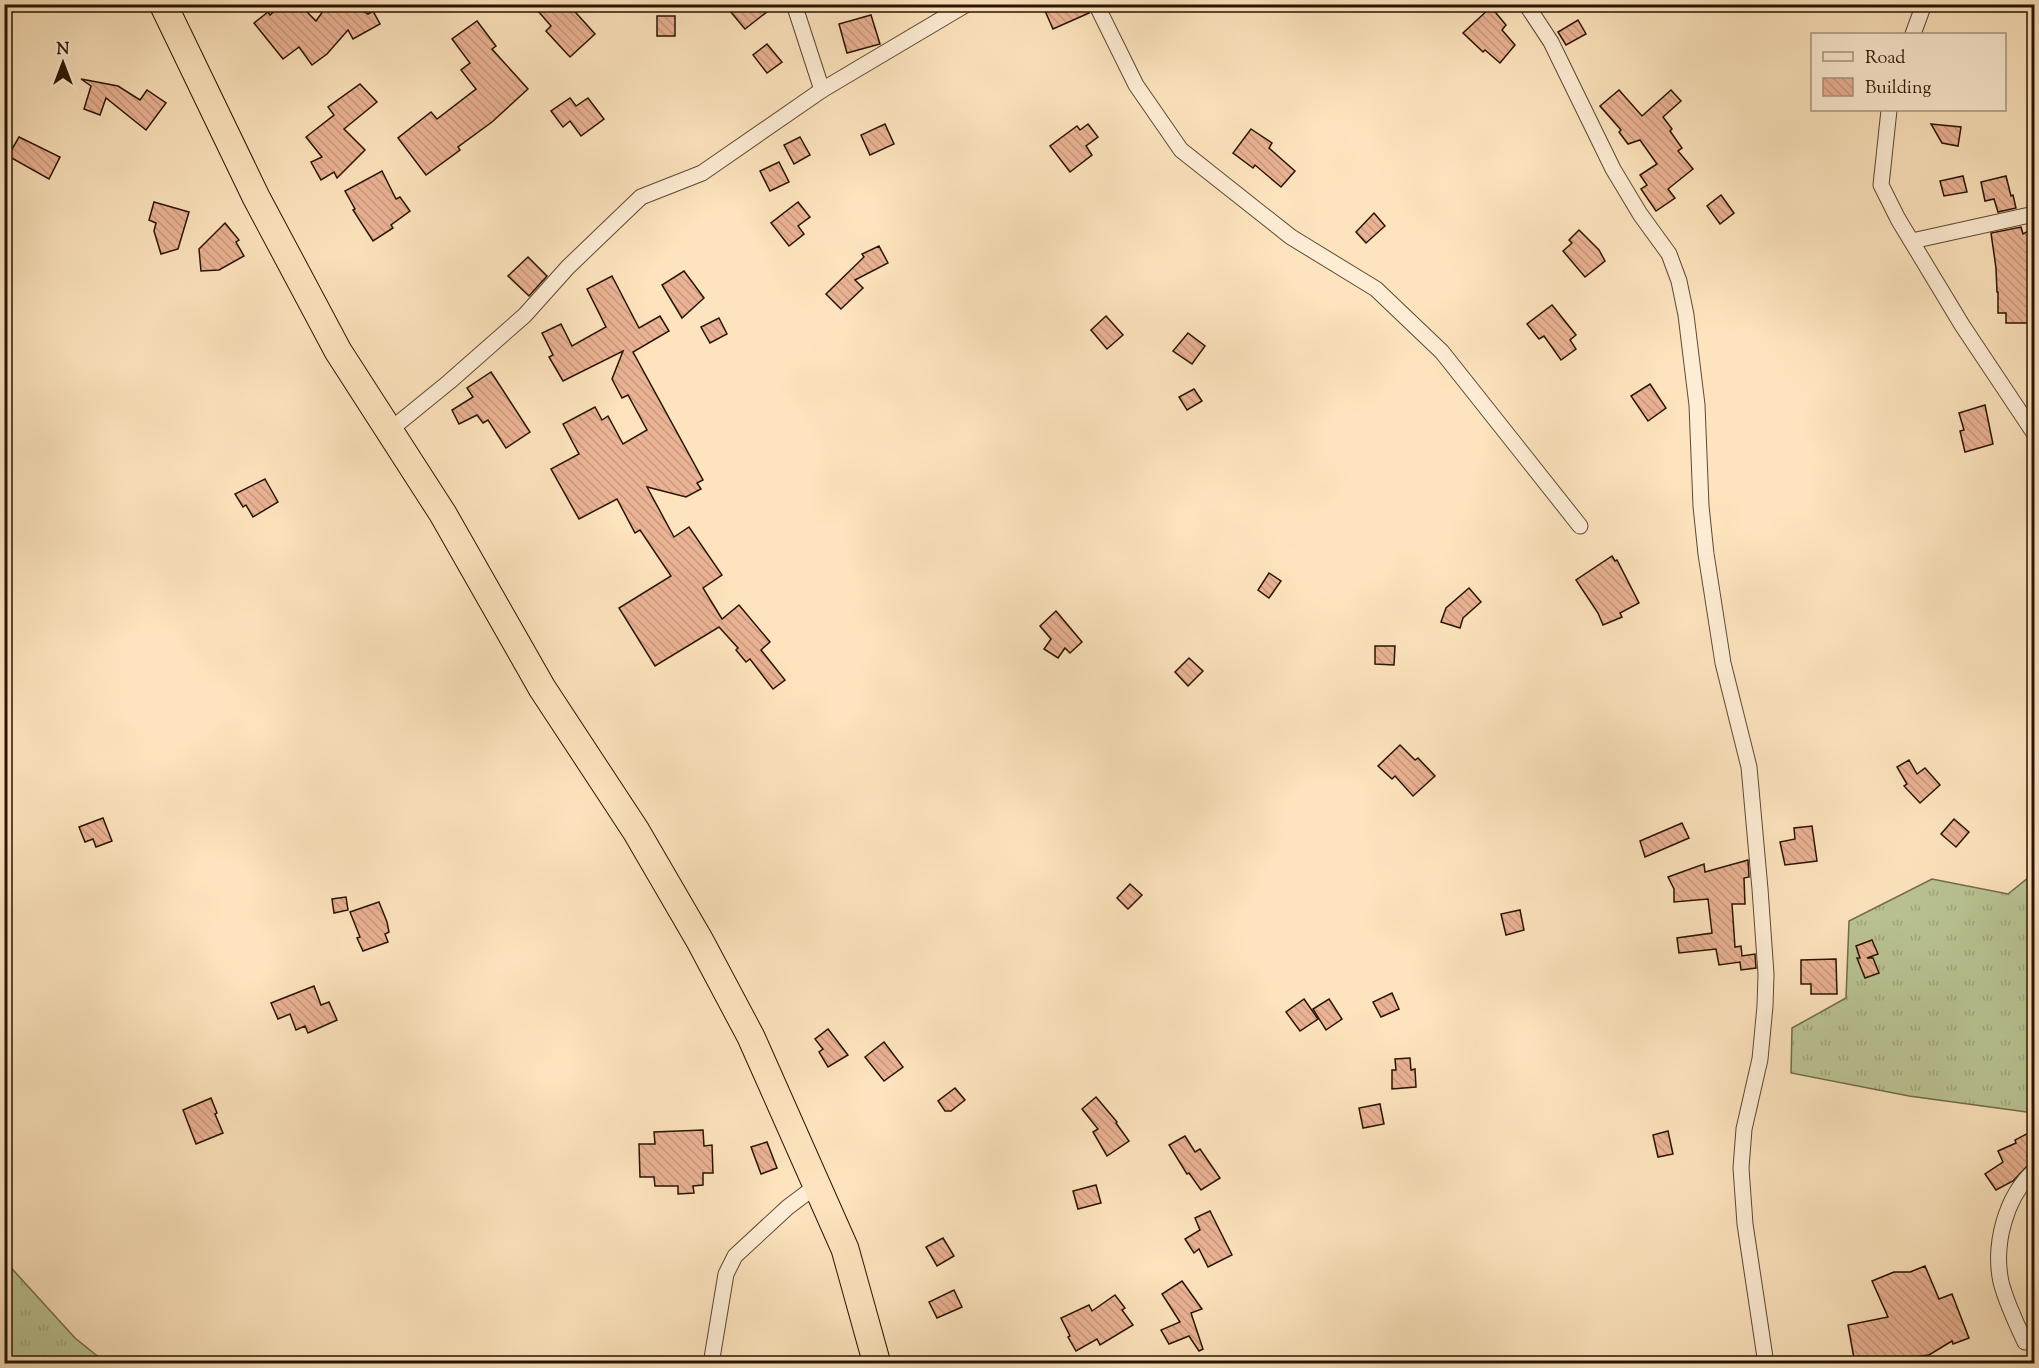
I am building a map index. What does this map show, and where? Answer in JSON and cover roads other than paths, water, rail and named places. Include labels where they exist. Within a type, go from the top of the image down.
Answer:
[{"type":"highway","points":[[163,4],[204,92],[273,229],[338,351],[443,514],[542,688],[636,831],[700,941],[751,1036],[844,1248],[877,1364]]},
{"type":"street","points":[[794,4],[822,90]]},
{"type":"street","points":[[390,430],[525,315],[568,267],[641,197],[702,173],[822,90],[967,4]]},
{"type":"street","points":[[1096,4],[1136,85],[1181,150],[1291,237],[1376,289],[1442,352],[1580,526]]},
{"type":"street","points":[[1526,4],[1551,42],[1613,169],[1669,254],[1679,281],[1686,315],[1697,405],[1701,506],[1706,555],[1723,663],[1749,767],[1760,889],[1766,974],[1765,1006],[1760,1059],[1744,1129],[1741,1168],[1745,1224],[1766,1364]]},
{"type":"street","points":[[1913,33],[1924,4]]},
{"type":"street","points":[[1889,111],[1881,185],[1962,325],[2034,433]]},
{"type":"street","points":[[1912,241],[2034,214]]},
{"type":"street","points":[[2025,1342],[2001,1281],[1999,1256],[2009,1206],[2025,1180],[2034,1171]]},
{"type":"street","points":[[711,1364],[726,1274],[735,1256],[788,1207],[816,1186]]}]
